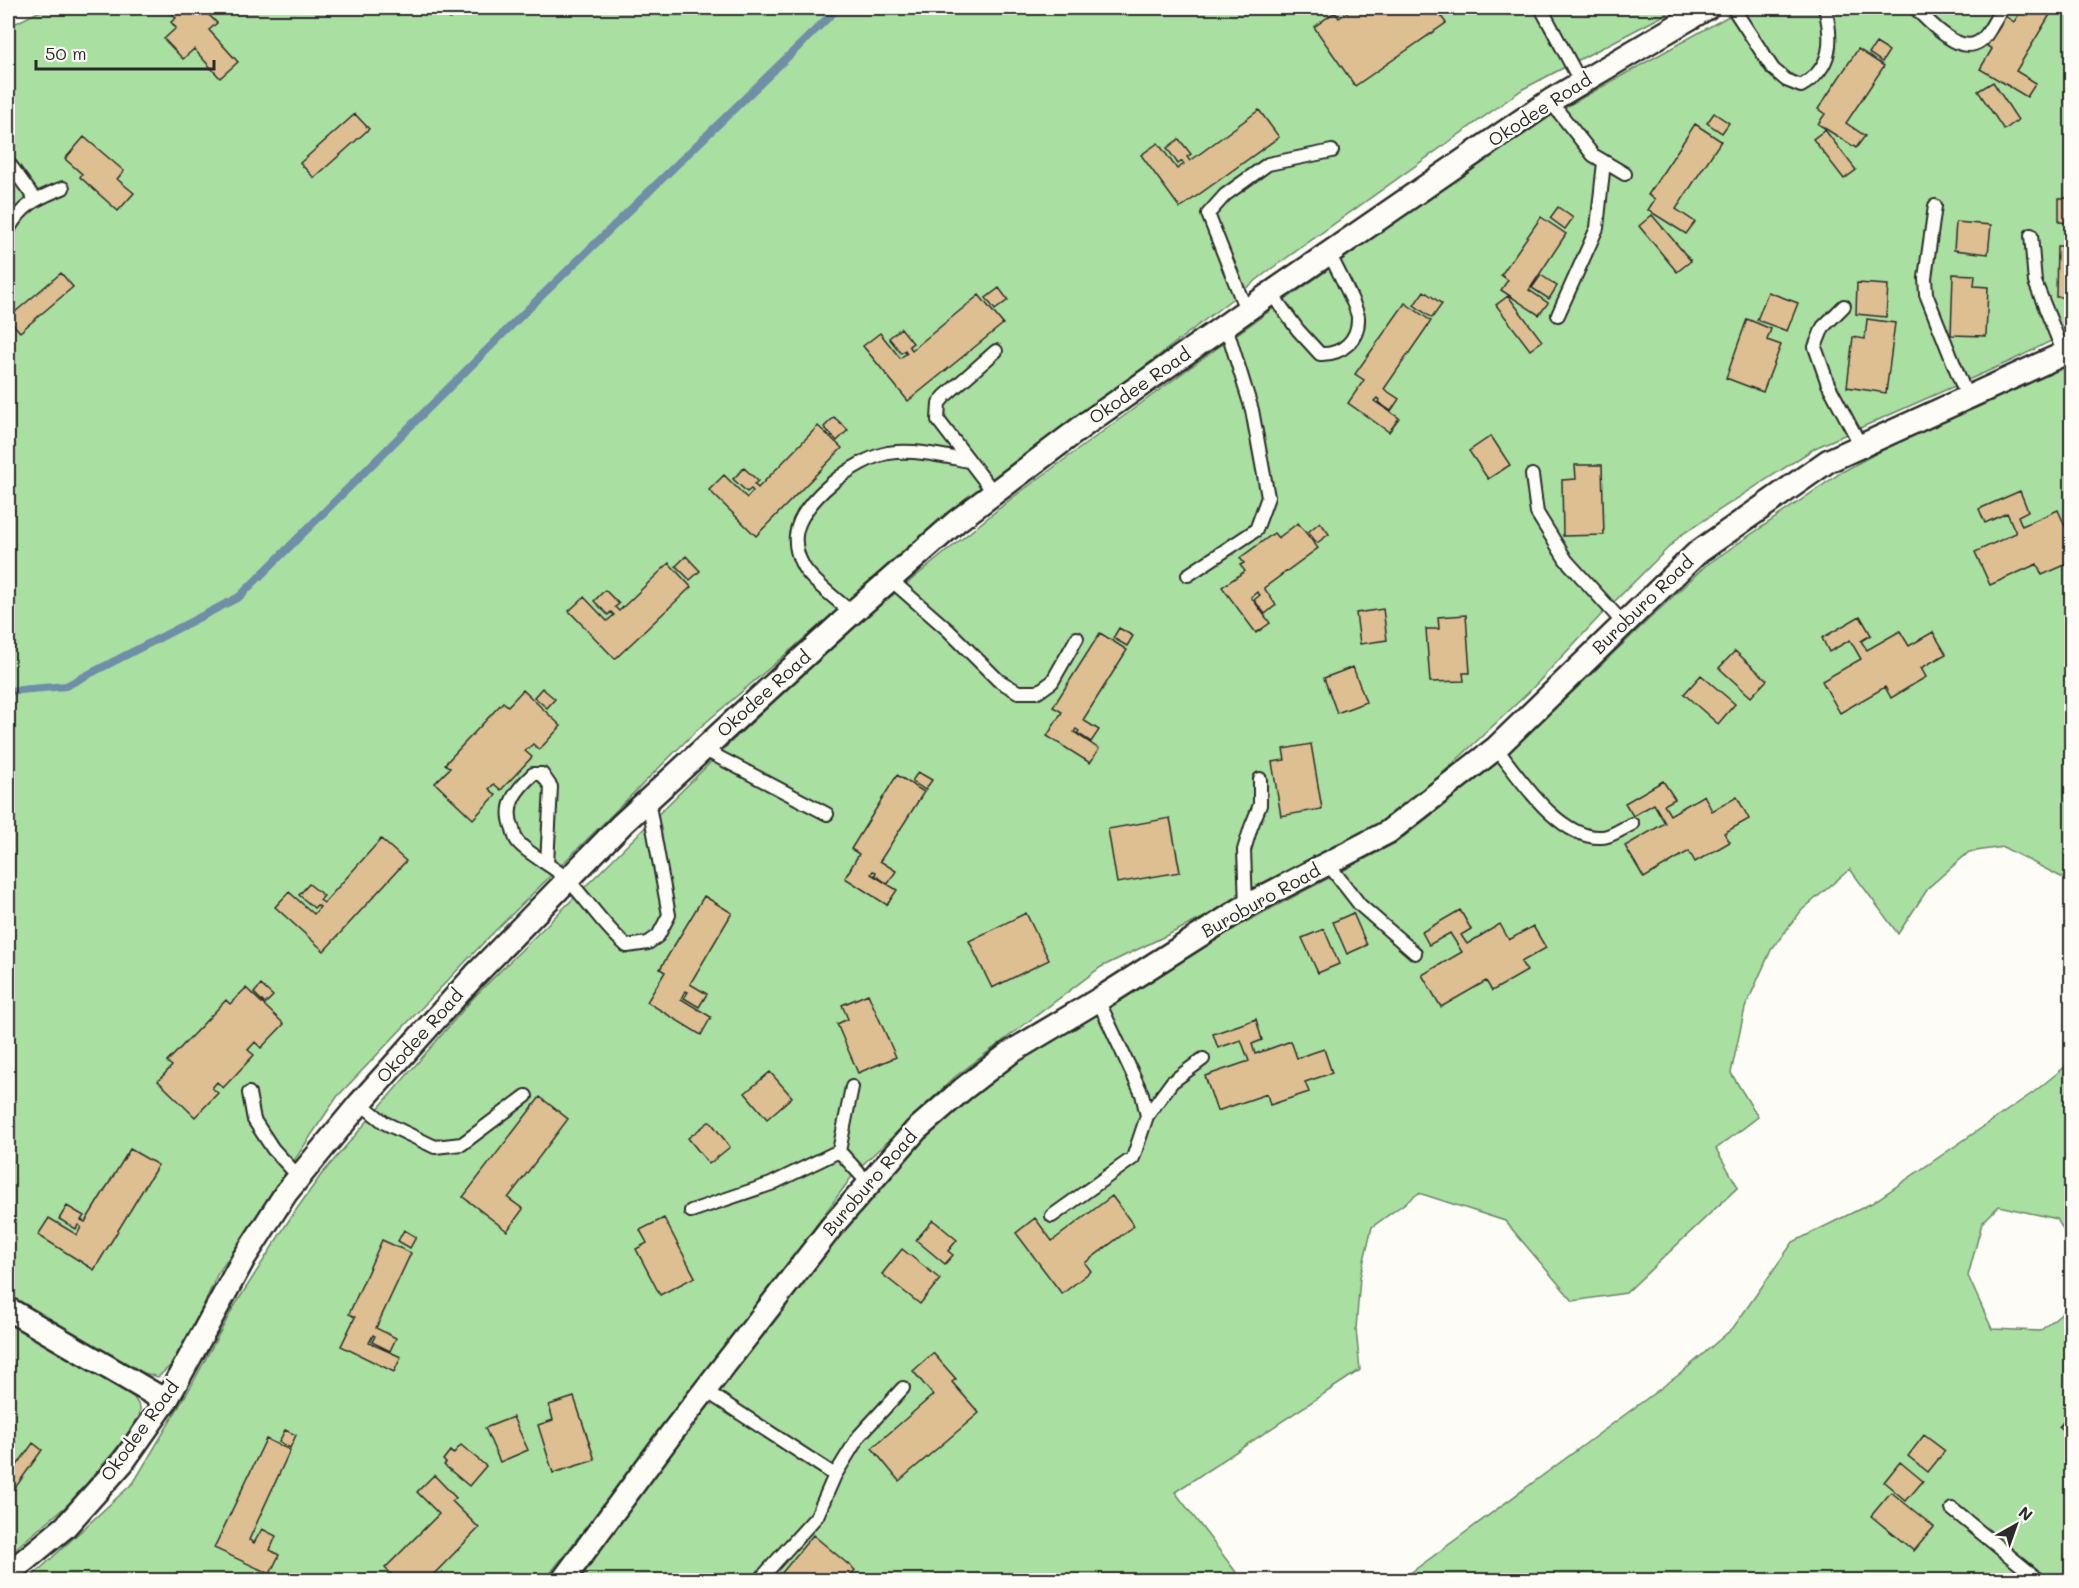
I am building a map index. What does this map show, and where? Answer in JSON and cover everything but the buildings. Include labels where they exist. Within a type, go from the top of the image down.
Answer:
[{"type":"street","name":"Okodee Road","points":[[8,1574],[72,1520],[123,1462],[166,1401],[244,1258],[286,1193],[360,1103],[475,975],[648,800],[703,749],[957,521],[1087,423],[1246,310],[1550,101],[1707,8]]},
{"type":"street","name":"Buroburo Road","points":[[563,1581],[671,1434],[833,1226],[916,1130],[963,1089],[1011,1052],[1246,906],[1388,832],[1496,748],[1697,554],[1828,461],[2068,352]]},
{"type":"street","points":[[8,1309],[166,1401]]},
{"type":"lane","points":[[1541,8],[1581,83]]},
{"type":"lane","points":[[1733,8],[1773,69],[1786,80],[1801,86],[1813,79],[1825,66],[1830,29],[1825,8]]},
{"type":"lane","points":[[1915,8],[1939,31],[1963,45],[1977,45],[1985,39],[2001,8]]},
{"type":"lane","points":[[1550,101],[1593,155],[1625,174]]},
{"type":"lane","points":[[1246,310],[1208,214],[1225,195],[1268,164],[1332,150]]},
{"type":"lane","points":[[8,162],[35,199]]},
{"type":"lane","points":[[1558,315],[1597,228],[1604,162]]},
{"type":"lane","points":[[8,230],[16,215],[35,199],[63,188]]},
{"type":"lane","points":[[1935,206],[1925,278],[1926,294],[1967,397]]},
{"type":"lane","points":[[2031,235],[2035,282],[2068,352]]},
{"type":"lane","points":[[1271,293],[1298,330],[1320,354],[1333,354],[1348,345],[1356,332],[1358,315],[1329,253]]},
{"type":"lane","points":[[1844,306],[1823,327],[1815,347],[1828,384],[1861,446]]},
{"type":"lane","points":[[1188,575],[1256,530],[1268,497],[1252,410],[1226,326]]},
{"type":"lane","points":[[994,494],[938,420],[939,403],[996,351]]},
{"type":"lane","points":[[852,613],[804,568],[797,554],[796,534],[804,513],[819,495],[849,471],[888,453],[921,452],[969,461]]},
{"type":"lane","points":[[1532,475],[1537,513],[1566,560],[1624,624]]},
{"type":"lane","points":[[891,580],[948,630],[998,680],[1018,692],[1038,692],[1052,682],[1077,638]]},
{"type":"lane","points":[[1496,748],[1546,810],[1578,834],[1604,837],[1632,824]]},
{"type":"lane","points":[[703,749],[827,814]]},
{"type":"lane","points":[[547,864],[551,787],[543,774],[533,774],[517,789],[509,807],[511,824],[518,842],[568,880],[614,935],[627,946],[648,943],[658,936],[669,915],[648,800]]},
{"type":"lane","points":[[1246,906],[1244,850],[1260,805],[1260,779]]},
{"type":"lane","points":[[1328,864],[1360,905],[1415,953]]},
{"type":"lane","points":[[1098,999],[1142,1094],[1147,1116]]},
{"type":"lane","points":[[1052,1216],[1133,1158],[1147,1116],[1172,1082],[1203,1059]]},
{"type":"lane","points":[[839,1151],[852,1088]]},
{"type":"lane","points":[[249,1093],[254,1120],[273,1149],[299,1178]]},
{"type":"lane","points":[[360,1103],[385,1123],[435,1147],[462,1144],[526,1096]]},
{"type":"lane","points":[[839,1151],[869,1184]]},
{"type":"lane","points":[[691,1211],[771,1184],[839,1151]]},
{"type":"lane","points":[[763,1576],[817,1516],[835,1475],[859,1436],[903,1388]]},
{"type":"lane","points":[[706,1391],[835,1475]]},
{"type":"lane","points":[[1952,1509],[2039,1581]]},
{"type":"green space","points":[[46,8],[1678,8],[1523,89],[1271,269],[918,541],[697,730],[486,940],[337,1097],[217,1275],[186,1345],[158,1377],[144,1373],[104,1352],[8,1294],[8,27]]},
{"type":"green space","points":[[1743,8],[2071,8],[2071,331],[2013,360],[1815,448],[1681,535],[1601,615],[1528,693],[1398,815],[1261,890],[1101,967],[956,1076],[856,1171],[749,1317],[545,1580],[28,1580],[134,1482],[190,1388],[232,1310],[291,1217],[321,1175],[475,996],[731,742],[856,625],[1012,498],[1199,361],[1402,217],[1546,118]]},
{"type":"green space","points":[[2071,363],[2071,882],[2003,847],[1969,852],[1929,887],[1898,934],[1850,869],[1802,910],[1771,950],[1745,1008],[1731,1073],[1758,1117],[1716,1149],[1738,1187],[1626,1293],[1573,1301],[1505,1221],[1419,1193],[1372,1227],[1360,1277],[1356,1329],[1360,1370],[1175,1492],[1242,1580],[579,1580],[728,1374],[855,1212],[942,1119],[1021,1057],[1161,967],[1397,842],[1502,759],[1705,566],[1842,472],[1904,438],[1978,407]]},
{"type":"green space","points":[[2071,1062],[2071,1244],[2057,1219],[1999,1206],[1982,1223],[1968,1276],[1992,1329],[2040,1331],[2071,1305],[2072,1575],[2065,1580],[1401,1580],[1680,1374],[1733,1328],[1793,1242],[1872,1203],[2034,1092]]},
{"type":"green space","points":[[8,1323],[133,1396],[140,1407],[139,1422],[71,1502],[8,1555]]},
{"type":"waterway","points":[[8,691],[66,686],[239,597],[530,307],[838,8]]}]
